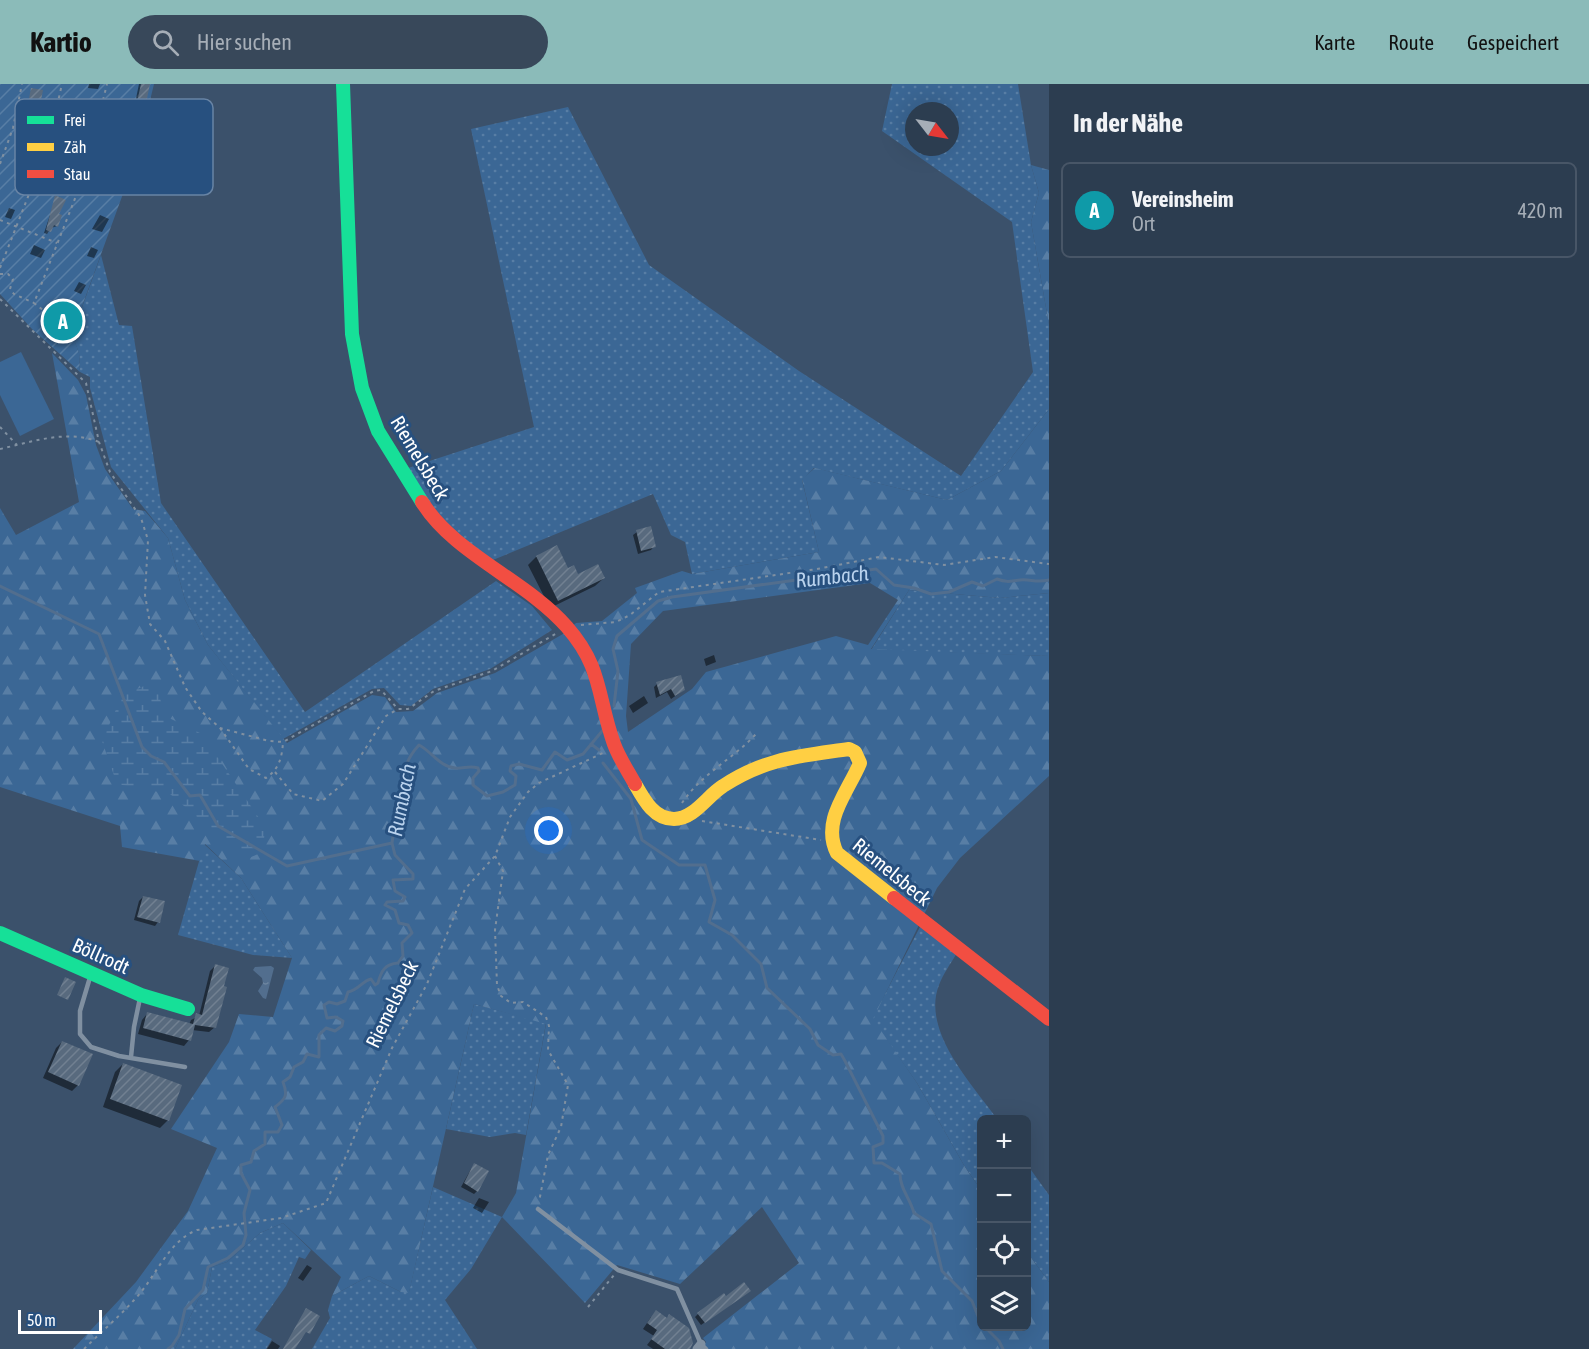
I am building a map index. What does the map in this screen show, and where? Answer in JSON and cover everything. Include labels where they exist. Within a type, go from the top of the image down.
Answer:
[{"type":"street","name":"Riemelsbeck","points":[[343,84],[352,334],[362,388],[378,430],[429,513],[452,535],[544,604],[567,627],[596,672],[614,745],[646,804],[663,817],[681,818],[722,786],[770,761],[849,749],[855,753],[860,763],[837,811],[830,841],[837,854],[1049,1019]]},
{"type":"street","name":"Böllrodt","points":[[0,933],[141,995],[188,1009]]},
{"type":"lane","points":[[91,972],[80,1011],[80,1034],[91,1047],[185,1067]]},
{"type":"lane","points":[[131,1057],[134,1027],[141,995]]},
{"type":"lane","points":[[537,1209],[618,1270],[676,1289],[702,1347]]},
{"type":"path","points":[[19,99],[22,84]]},
{"type":"path","points":[[59,99],[62,84]]},
{"type":"path","points":[[104,99],[107,84]]},
{"type":"path","points":[[0,164],[15,118]]},
{"type":"path","points":[[0,268],[28,195]]},
{"type":"path","points":[[34,303],[75,195]]},
{"type":"path","points":[[0,220],[57,243]]},
{"type":"path","points":[[0,274],[8,274],[13,279],[10,289],[14,294],[34,303],[48,314]]},
{"type":"path","points":[[0,299],[86,383],[99,442],[110,472],[141,518],[148,540],[145,595],[150,624],[165,641],[184,687],[202,712],[220,728],[249,769],[266,778],[275,772],[282,757],[283,742]]},
{"type":"path","points":[[0,427],[17,445]]},
{"type":"path","points":[[0,449],[58,436],[89,438],[99,442]]},
{"type":"path","points":[[275,772],[292,794],[322,801],[343,784],[386,716],[398,709],[408,709],[434,691],[492,671],[567,627],[616,622],[630,615],[659,592],[818,569],[879,557],[944,565],[995,557],[1049,564]]},
{"type":"path","points":[[220,728],[269,741],[283,742],[374,691],[381,690],[398,709]]},
{"type":"path","points":[[756,734],[740,752],[705,776],[683,800],[681,818],[830,841]]},
{"type":"path","name":"Riemelsbeck","points":[[84,1349],[137,1298],[186,1234],[240,1223],[281,1218],[326,1203],[392,1048],[427,984],[459,899],[465,889],[495,856],[510,817],[528,792],[539,783],[604,753],[614,745]]},
{"type":"path","points":[[495,856],[503,871],[495,930],[497,985],[501,996],[511,1003],[523,1002],[546,1017],[549,1026],[548,1050],[568,1085],[561,1127],[548,1155],[537,1209]]},
{"type":"path","points":[[588,1306],[618,1270]]},
{"type":"green space","points":[[0,84],[154,84],[150,99],[15,99],[15,195],[123,195],[72,334],[79,353],[80,372],[32,329],[0,294]]},
{"type":"green space","points":[[892,84],[1018,84],[1031,165],[1039,193],[1031,222],[1049,325],[1049,409],[1001,471],[947,500],[814,468],[802,480],[819,552],[692,574],[685,542],[671,535],[653,494],[493,560],[455,533],[402,470],[534,427],[471,129],[568,107],[649,265],[799,371],[961,476],[1033,372],[1012,222],[918,156],[959,156],[959,102],[905,102],[905,147],[882,131]]},
{"type":"green space","points":[[1031,165],[1049,170],[1049,325],[1031,222],[1039,193]]},
{"type":"green space","points":[[101,255],[119,325],[132,326],[161,503],[305,712],[496,581],[532,606],[552,630],[490,669],[433,689],[411,706],[400,705],[384,688],[372,689],[283,739],[208,645],[185,600],[168,538],[111,467],[90,388],[90,377],[80,372],[79,353],[72,335]]},
{"type":"green space","points":[[21,352],[54,419],[20,436],[0,395],[0,362]]},
{"type":"green space","points":[[52,353],[78,380],[86,395],[96,445],[105,469],[133,509],[145,511],[168,538],[185,600],[208,645],[287,743],[372,695],[385,697],[396,712],[413,711],[437,693],[495,673],[563,634],[576,623],[602,621],[637,593],[635,588],[682,571],[692,574],[819,552],[802,479],[815,468],[947,500],[1001,471],[1049,409],[1049,593],[1000,598],[909,590],[871,649],[1049,656],[1049,776],[960,858],[937,888],[873,1019],[917,1083],[977,1184],[977,1331],[1031,1331],[1031,1257],[1049,1282],[1049,1349],[701,1349],[706,1342],[703,1338],[799,1263],[762,1207],[680,1284],[617,1265],[585,1303],[502,1217],[516,1193],[546,1024],[474,1004],[409,1293],[401,1292],[369,1276],[332,1296],[341,1277],[283,1223],[260,1233],[227,1262],[212,1267],[207,1293],[198,1300],[175,1349],[73,1349],[136,1282],[188,1211],[217,1148],[171,1129],[229,1042],[239,1014],[273,1017],[292,958],[241,878],[205,844],[200,861],[122,847],[120,826],[0,787],[0,508],[16,535],[79,502]],"holes":[[[870,583],[898,600],[868,645],[836,636],[706,672],[692,689],[628,732],[626,716],[631,644],[663,611]]]},
{"type":"green space","points":[[909,590],[1000,598],[1049,593],[1049,656],[871,650]]},
{"type":"green space","points":[[155,681],[165,716],[202,734],[265,827],[263,852],[246,859],[170,794],[117,784],[102,741],[122,696]]},
{"type":"green space","points":[[204,844],[241,878],[292,958],[253,955],[178,935]]},
{"type":"green space","points":[[921,925],[957,953],[939,985],[935,1003],[937,1020],[952,1056],[994,1115],[977,1115],[977,1184],[917,1083],[872,1019]]},
{"type":"green space","points":[[474,1004],[546,1023],[526,1135],[515,1133],[490,1137],[446,1129]]},
{"type":"green space","points":[[1031,1170],[1049,1195],[1049,1282],[1031,1257]]},
{"type":"green space","points":[[433,1187],[502,1217],[471,1269],[445,1300],[477,1349],[312,1349],[330,1318],[328,1310],[332,1296],[369,1276],[401,1292],[409,1292]]},
{"type":"green space","points":[[283,1223],[311,1250],[305,1259],[299,1257],[286,1286],[255,1330],[272,1339],[266,1349],[175,1349],[198,1300],[207,1293],[212,1267],[227,1262],[260,1233]]},
{"type":"water","points":[[271,966],[274,968],[266,999],[258,991],[263,983],[262,978],[253,970],[255,967]]},
{"type":"building","points":[[141,84],[150,84],[147,99],[138,99]]},
{"type":"building","points":[[31,88],[43,90],[41,99],[29,99]]},
{"type":"building","points":[[55,195],[66,200],[59,214],[62,215],[58,227],[54,225],[51,232],[46,230]]},
{"type":"building","points":[[62,307],[75,316],[64,334],[50,326]]},
{"type":"building","points":[[651,526],[656,547],[641,551],[636,530]]},
{"type":"building","points":[[557,545],[568,568],[574,565],[578,574],[598,564],[605,578],[558,601],[536,556]]},
{"type":"building","points":[[681,675],[685,690],[675,696],[671,689],[660,695],[656,682]]},
{"type":"building","points":[[143,896],[165,901],[160,923],[137,917]]},
{"type":"building","points":[[215,964],[229,968],[224,986],[227,987],[216,1028],[195,1025],[191,1041],[143,1028],[147,1012],[193,1024],[196,1013],[202,1015]]},
{"type":"building","points":[[65,977],[76,982],[68,1000],[57,995]]},
{"type":"building","points":[[62,1041],[93,1054],[79,1086],[48,1072]]},
{"type":"building","points":[[123,1063],[182,1085],[169,1121],[110,1099]]},
{"type":"building","points":[[474,1163],[489,1171],[478,1192],[464,1183]]},
{"type":"building","points":[[744,1282],[751,1291],[705,1323],[697,1313],[724,1293],[726,1296]]},
{"type":"building","points":[[306,1308],[320,1316],[310,1334],[306,1332],[295,1349],[283,1349]]},
{"type":"building","points":[[656,1310],[667,1318],[669,1314],[689,1328],[693,1343],[690,1349],[665,1349],[651,1339],[657,1330],[647,1323]]},
{"type":"waterway","name":"Rumbach","points":[[614,706],[618,671],[613,649],[617,636],[658,601],[672,597],[876,569],[894,585],[914,588],[931,594],[949,592],[972,582],[983,586],[997,579],[1006,581],[1049,580]]},
{"type":"waterway","points":[[0,586],[99,634],[142,747],[151,756],[164,762],[190,796],[200,795],[218,826],[287,866],[392,843]]},
{"type":"waterway","name":"Rumbach","points":[[168,1349],[179,1335],[185,1309],[203,1290],[208,1267],[228,1258],[243,1245],[246,1235],[244,1213],[250,1190],[241,1173],[241,1165],[251,1162],[254,1151],[265,1144],[265,1132],[278,1132],[282,1125],[275,1107],[282,1102],[285,1096],[283,1082],[290,1077],[294,1067],[303,1062],[307,1054],[319,1057],[319,1035],[326,1028],[335,1031],[342,1026],[343,1021],[336,1017],[327,1018],[324,1005],[329,1002],[337,1004],[345,1001],[348,992],[368,980],[371,979],[375,985],[384,969],[398,963],[403,956],[402,943],[412,933],[408,925],[399,923],[395,910],[385,905],[387,902],[403,901],[405,897],[395,891],[393,880],[413,879],[413,874],[395,855],[392,843],[398,801],[407,785],[406,768],[412,754],[419,745],[450,767],[478,768],[479,771],[473,778],[473,785],[487,796],[503,792],[515,785],[516,776],[510,771],[511,766],[519,764],[542,770],[555,752],[567,760],[583,754],[603,730]]},
{"type":"waterway","points":[[591,744],[599,750]]},
{"type":"waterway","points":[[603,763],[631,799],[642,840],[679,865],[705,865],[715,900],[709,922],[732,935],[761,964],[767,988],[810,1029],[818,1045],[833,1055],[841,1054],[883,1136],[883,1143],[873,1147],[874,1163],[882,1163],[900,1174],[914,1213],[931,1224],[942,1271],[972,1301],[977,1314]]},
{"type":"waterway","points":[[989,1331],[1003,1349]]},
{"type":"traffic: fast","points":[[343,84],[352,334],[362,388],[378,431],[422,502]]},
{"type":"traffic: fast","points":[[0,933],[141,995],[188,1009]]},
{"type":"traffic: slow","points":[[635,784],[655,812],[667,818],[681,818],[694,811],[717,790],[754,769],[784,760],[849,749],[855,752],[860,763],[834,818],[833,841],[837,853],[894,898]]},
{"type":"traffic: jam","points":[[422,502],[452,537],[532,595],[550,610],[579,642],[598,683],[616,749],[635,784]]},
{"type":"traffic: jam","points":[[894,898],[1049,1019]]},
{"type":"place","name":"Vereinsheim","points":[[63,321]]}]
